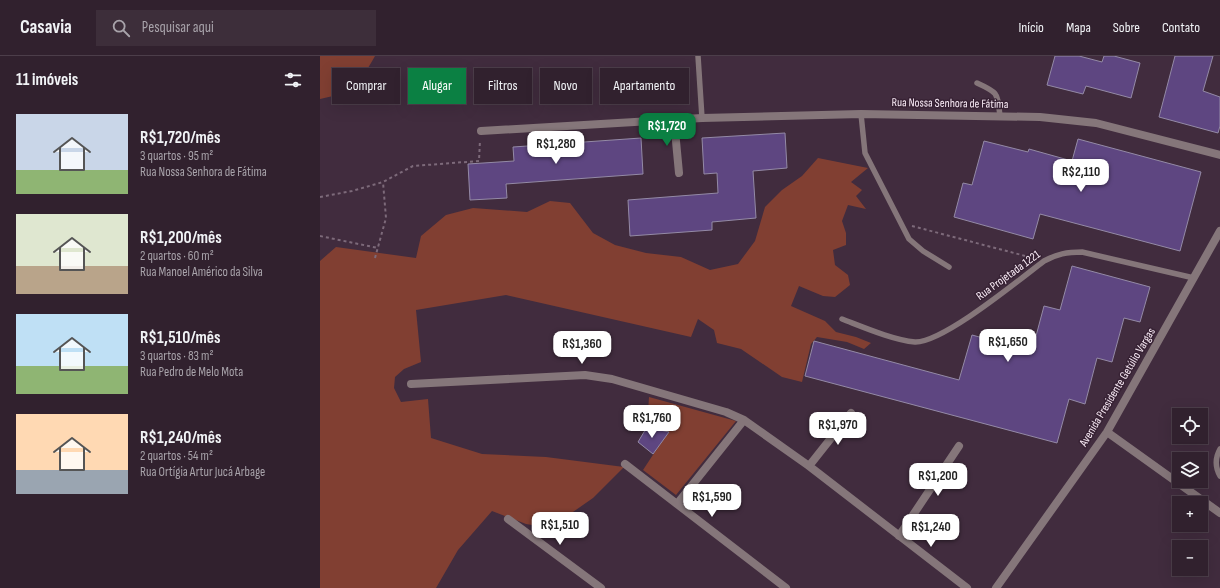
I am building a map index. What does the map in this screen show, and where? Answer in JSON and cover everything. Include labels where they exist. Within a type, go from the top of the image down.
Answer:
[{"type":"street","name":"Rua Nossa Senhora de Fátima","points":[[481,131],[702,118],[860,114],[1040,117],[1096,123],[1220,155]]},
{"type":"street","points":[[674,120],[679,173]]},
{"type":"street","name":"Avenida Presidente Getúlio Vargas","points":[[996,588],[1107,432],[1220,231]]},
{"type":"street","points":[[411,384],[585,375],[612,379],[726,412],[744,420],[810,466],[967,588]]},
{"type":"street","points":[[810,466],[851,413]]},
{"type":"street","points":[[677,504],[744,420]]},
{"type":"street","points":[[1107,432],[1220,513]]},
{"type":"street","points":[[899,536],[959,446]]},
{"type":"street","points":[[625,464],[786,588]]},
{"type":"street","points":[[508,519],[601,588]]},
{"type":"lane","points":[[698,56],[702,118]]},
{"type":"lane","points":[[977,83],[993,90],[996,93],[1000,116]]},
{"type":"lane","points":[[860,114],[865,153],[900,224],[909,239],[923,251],[949,267]]},
{"type":"lane","name":"Rua Projetada 1221","points":[[842,319],[901,339],[916,342],[931,339],[984,306],[1044,261],[1054,255],[1066,252],[1082,252],[1194,278]]},
{"type":"lane","points":[[1220,449],[1216,456],[1216,466],[1220,476]]},
{"type":"path","points":[[320,197],[352,191],[383,182],[413,166],[479,161],[481,131]]},
{"type":"path","points":[[375,258],[386,218],[383,182]]},
{"type":"path","points":[[900,224],[924,228],[1044,261]]},
{"type":"path","points":[[320,236],[378,248]]},
{"type":"shaded area","points":[[320,56],[375,56],[368,68],[332,68],[332,96],[320,99]]},
{"type":"shaded area","points":[[818,158],[868,168],[851,182],[862,190],[856,196],[866,209],[848,205],[842,221],[846,233],[846,245],[833,250],[835,265],[848,275],[850,285],[835,297],[823,296],[799,286],[791,306],[825,321],[836,332],[856,337],[871,343],[864,349],[847,342],[817,337],[811,344],[802,382],[782,377],[741,349],[717,343],[714,330],[698,319],[691,337],[506,295],[416,310],[421,362],[404,369],[395,377],[394,388],[401,402],[428,399],[431,438],[482,454],[546,457],[624,467],[593,498],[550,528],[526,524],[492,511],[458,550],[436,588],[320,588],[320,261],[336,247],[416,258],[421,236],[446,215],[473,208],[527,212],[550,201],[570,203],[593,233],[615,245],[646,253],[681,257],[710,270],[738,264],[755,241],[765,207],[782,190],[802,176]]},
{"type":"shaded area","points":[[649,397],[736,421],[676,495],[643,470],[668,432],[647,427]]},
{"type":"building","points":[[1055,56],[1079,56],[1102,62],[1104,56],[1114,56],[1140,63],[1131,98],[1086,86],[1083,94],[1047,85]]},
{"type":"building","points":[[1175,56],[1213,56],[1203,91],[1220,97],[1220,126],[1218,133],[1159,117]]},
{"type":"building","points":[[785,133],[787,168],[753,171],[756,218],[712,222],[712,230],[630,236],[628,200],[718,193],[717,173],[704,174],[702,138]]},
{"type":"building","points":[[641,138],[643,174],[506,184],[507,198],[470,200],[468,164],[514,161],[513,147]]},
{"type":"building","points":[[1078,139],[1201,172],[1180,251],[1040,214],[1033,239],[954,217],[963,183],[972,185],[984,141],[1028,152],[1029,149],[1072,161]]},
{"type":"building","points":[[1072,266],[1150,287],[1140,322],[1124,318],[1112,362],[1097,358],[1085,404],[1069,399],[1057,443],[805,376],[814,341],[959,380],[972,335],[1032,351],[1044,306],[1060,310]]},
{"type":"building","points":[[647,427],[669,432],[653,454],[638,442]]}]
